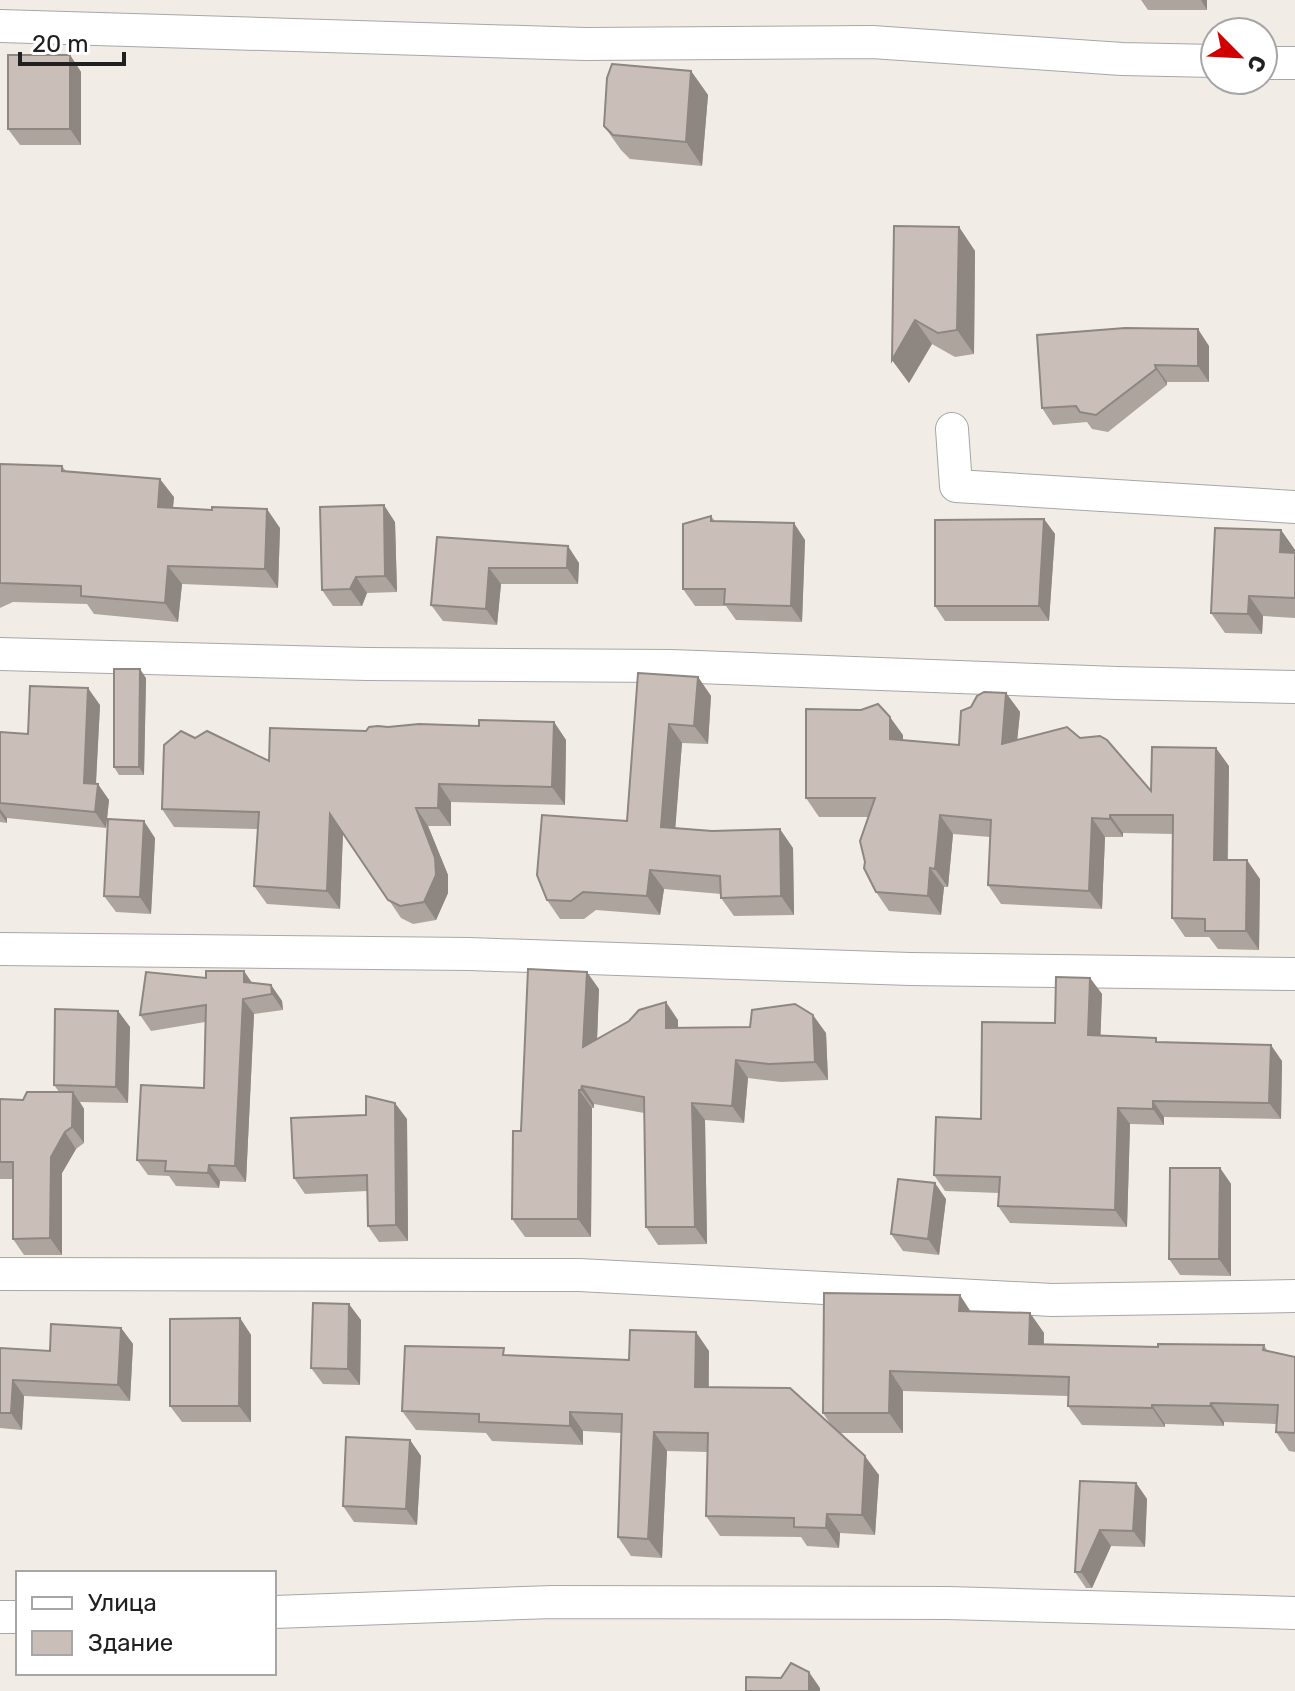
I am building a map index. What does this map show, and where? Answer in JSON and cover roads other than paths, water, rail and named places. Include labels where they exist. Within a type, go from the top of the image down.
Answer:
[{"type":"street","points":[[0,26],[585,44],[872,42],[1122,59],[1199,61]]},
{"type":"street","points":[[952,429],[956,486],[1295,507]]},
{"type":"street","points":[[0,654],[367,664],[671,666],[1295,687]]},
{"type":"street","points":[[0,949],[469,954],[910,969],[1295,974]]},
{"type":"street","points":[[0,1274],[579,1275],[1052,1300],[1295,1296]]},
{"type":"street","points":[[276,1612],[585,1602],[948,1603],[1295,1613]]}]
